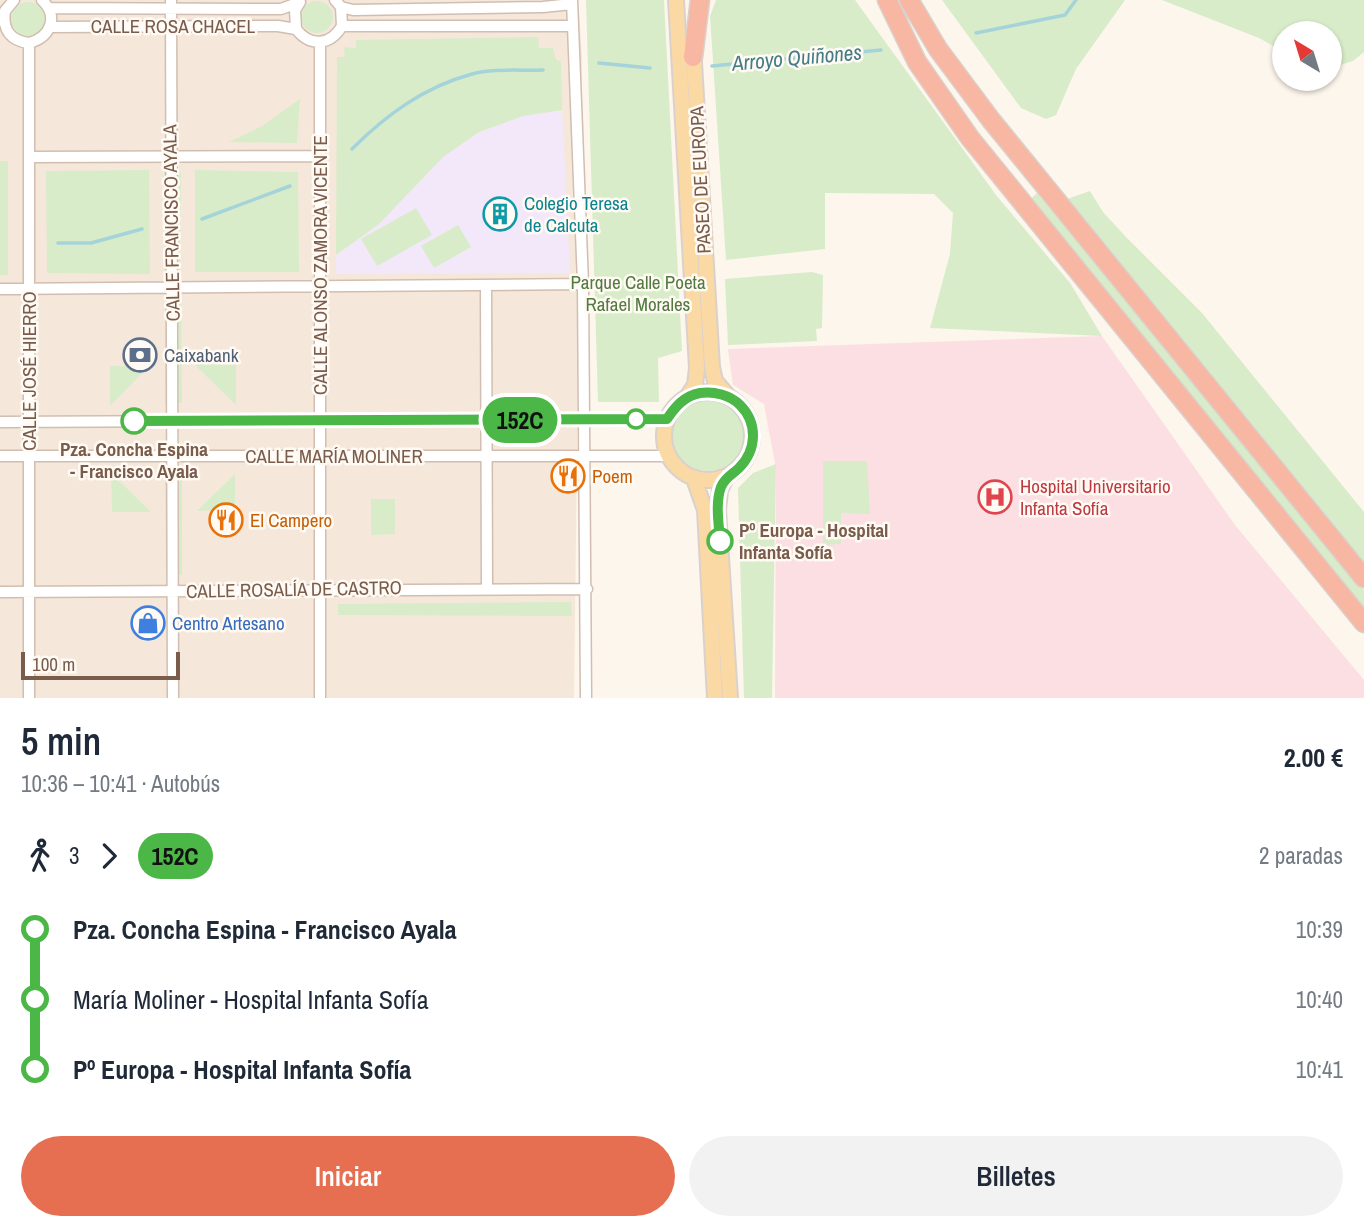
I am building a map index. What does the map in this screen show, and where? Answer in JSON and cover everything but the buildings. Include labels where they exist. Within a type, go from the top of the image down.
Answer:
[{"type":"highway","points":[[693,57],[700,0]]},
{"type":"highway","points":[[887,0],[917,62],[970,138],[1364,623]]},
{"type":"highway","points":[[896,0],[901,28]]},
{"type":"highway","points":[[909,0],[938,49],[999,130],[1364,578]]},
{"type":"main road","name":"PASEO DE EUROPA","points":[[676,0],[697,368],[695,385],[687,397]]},
{"type":"main road","name":"PASEO DE EUROPA","points":[[690,0],[712,367],[715,381],[728,396]]},
{"type":"main road","points":[[726,478],[694,479],[679,470],[668,456],[663,440],[667,419],[676,405],[687,397],[700,393],[728,396],[745,410],[752,420],[753,440],[750,454],[739,468],[726,478],[720,491],[718,510],[730,698]]},
{"type":"main road","points":[[694,479],[705,510],[715,698]]},
{"type":"street","points":[[8,4],[3,29],[20,42],[29,43],[46,35],[50,27],[49,9],[42,0]]},
{"type":"street","points":[[301,1],[294,19],[296,29],[310,41],[320,43],[329,40],[342,26],[573,26]]},
{"type":"street","name":"CALLE ROSA CHACEL","points":[[49,9],[171,5],[281,9],[301,1]]},
{"type":"street","points":[[338,4],[353,10],[529,8],[572,2],[583,284],[586,698]]},
{"type":"street","points":[[338,4],[342,26]]},
{"type":"street","name":"CALLE FRANCISCO AYALA","points":[[171,5],[173,698]]},
{"type":"street","name":"CALLE ROSA CHACEL","points":[[50,27],[278,26],[296,29]]},
{"type":"street","name":"CALLE JOSÉ HIERRO","points":[[29,43],[29,698]]},
{"type":"street","name":"CALLE ALONSO ZAMORA VICENTE","points":[[320,43],[320,698]]},
{"type":"street","points":[[29,157],[320,156]]},
{"type":"street","points":[[0,289],[583,284]]},
{"type":"street","points":[[486,286],[487,588]]},
{"type":"street","name":"CALLE MARÍA MOLINER","points":[[0,422],[667,419]]},
{"type":"street","name":"CALLE MARÍA MOLINER","points":[[0,456],[584,456],[655,453],[668,456]]},
{"type":"street","name":"CALLE ROSALÍA DE CASTRO","points":[[0,592],[320,588],[587,589]]},
{"type":"shaded area","points":[[0,0],[578,0],[582,54],[574,698],[0,698]]},
{"type":"shaded area","points":[[562,110],[570,273],[336,274],[336,255],[379,224],[443,157],[479,132],[523,116]]},
{"type":"shaded area","name":"Hospital Universitario Infanta Sofía","points":[[1102,336],[1235,525],[1364,680],[1364,698],[775,698],[776,469],[764,404],[733,385],[728,349]]},
{"type":"green space","name":"Parque Calle Poeta Rafael Morales","points":[[586,0],[664,0],[682,351],[658,358],[659,402],[598,402]]},
{"type":"green space","points":[[716,0],[855,0],[996,195],[1070,283],[1102,336],[930,328],[950,254],[953,213],[934,194],[825,193],[825,249],[726,260],[710,16]]},
{"type":"green space","points":[[942,0],[1125,0],[1076,69],[1056,115],[1046,119],[1021,108]]},
{"type":"green space","points":[[1162,0],[1364,0],[1364,52],[1353,61],[1342,64],[1342,21],[1272,21],[1272,45]]},
{"type":"green space","points":[[317,1],[329,5],[333,17],[329,29],[317,33],[305,29],[301,17],[305,5]]},
{"type":"green space","points":[[28,2],[40,7],[45,19],[40,31],[28,36],[16,31],[11,19],[16,7]]},
{"type":"green space","points":[[538,37],[539,48],[553,48],[556,60],[561,61],[562,110],[523,116],[479,132],[443,157],[379,224],[336,255],[337,57],[345,57],[344,47],[356,48],[356,40]]},
{"type":"green space","points":[[300,99],[297,143],[229,142],[262,126]]},
{"type":"green space","points":[[0,161],[8,161],[8,275],[0,275]]},
{"type":"green space","points":[[149,170],[150,274],[47,273],[46,171]]},
{"type":"green space","points":[[164,170],[181,171],[180,271],[164,272]]},
{"type":"green space","points":[[195,170],[298,172],[299,272],[195,272]]},
{"type":"green space","points":[[1090,191],[1103,212],[1125,236],[1202,313],[1364,512],[1364,562],[1067,199]]},
{"type":"green space","points":[[1037,193],[1364,590],[1364,611],[1028,202]]},
{"type":"green space","points":[[416,208],[432,235],[377,266],[361,239]]},
{"type":"green space","points":[[458,225],[471,247],[434,268],[421,246]]},
{"type":"green space","points":[[812,272],[823,275],[822,328],[816,329],[817,341],[728,345],[725,279]]},
{"type":"green space","points":[[165,301],[181,301],[182,403],[165,403]]},
{"type":"green space","points":[[194,364],[236,365],[236,405]]},
{"type":"green space","points":[[110,366],[149,366],[110,406]]},
{"type":"green space","points":[[708,399],[728,405],[738,415],[744,435],[738,455],[728,465],[708,471],[688,465],[678,455],[672,435],[678,415],[688,405]]},
{"type":"green space","points":[[823,461],[867,461],[870,514],[841,513],[841,544],[823,545]]},
{"type":"green space","points":[[776,464],[772,698],[744,698],[738,488],[753,473]]},
{"type":"green space","points":[[182,472],[182,575],[166,574],[165,473]]},
{"type":"green space","points":[[111,473],[151,512],[112,512]]},
{"type":"green space","points":[[235,474],[235,509],[197,511]]},
{"type":"green space","points":[[371,499],[395,499],[395,534],[371,535]]},
{"type":"green space","points":[[571,602],[572,616],[338,615],[338,604]]},
{"type":"waterway","name":"Arroyo Quiñones","points":[[976,33],[1065,15],[1076,0]]},
{"type":"waterway","name":"Arroyo Quiñones","points":[[712,66],[881,50]]},
{"type":"waterway","name":"Arroyo Quiñones","points":[[599,63],[650,68]]},
{"type":"waterway","name":"Arroyo Quiñones","points":[[352,149],[392,114],[438,86],[480,72],[543,70]]},
{"type":"waterway","name":"Arroyo Quiñones","points":[[202,219],[290,186]]},
{"type":"waterway","name":"Arroyo Quiñones","points":[[58,243],[91,243],[142,229]]},
{"type":"bus line","name":"152C","points":[[134,421],[667,419],[676,405],[687,397],[700,393],[728,396],[735,400],[752,420],[753,440],[750,454],[739,468],[726,478],[720,491],[720,541]]},
{"type":"place","name":"Colegio Teresa de Calcuta","points":[[500,214]]},
{"type":"place","name":"Caixabank","points":[[140,355]]},
{"type":"place","name":"Pza. Concha Espina - Francisco Ayala","points":[[134,421]]},
{"type":"place","name":"Poem","points":[[568,476]]},
{"type":"place","name":"Hospital Universitario Infanta Sofía","points":[[995,497]]},
{"type":"place","name":"El Campero","points":[[226,520]]},
{"type":"place","name":"Pº Europa - Hospital Infanta Sofía","points":[[720,541]]},
{"type":"place","name":"Centro Artesano","points":[[148,623]]}]
